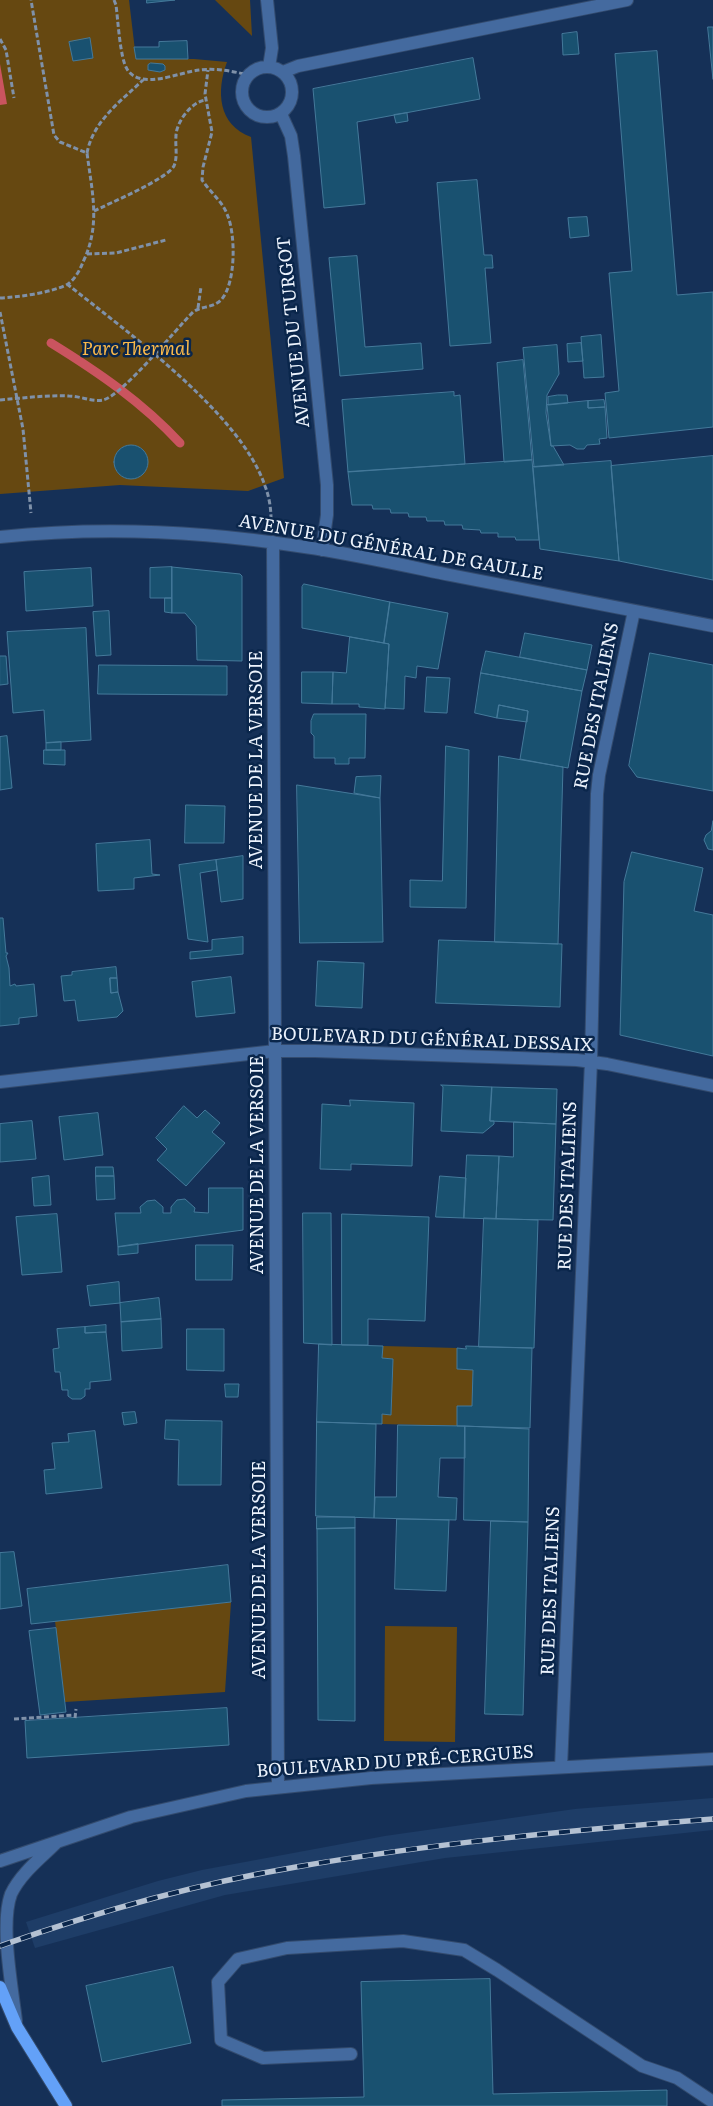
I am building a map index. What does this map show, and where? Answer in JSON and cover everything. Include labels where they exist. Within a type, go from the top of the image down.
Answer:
[{"type":"main road","points":[[0,1987],[17,2027]]},
{"type":"main road","points":[[0,2004],[17,2027],[66,2106]]},
{"type":"street","points":[[267,0],[272,48],[269,67]]},
{"type":"street","points":[[283,72],[298,66],[627,0]]},
{"type":"street","points":[[269,67],[283,72],[291,84],[292,97],[286,110],[281,114],[267,118],[253,113],[248,108],[242,95],[242,88],[248,75],[258,68],[269,67]]},
{"type":"street","name":"AVENUE DU TURGOT","points":[[281,114],[291,136],[294,150],[326,476],[327,514],[322,550]]},
{"type":"street","name":"AVENUE DU GÉNÉRAL DE GAULLE","points":[[0,537],[64,532],[131,531],[222,536],[273,542],[713,626]]},
{"type":"street","name":"AVENUE DE LA VERSOIE","points":[[273,542],[278,1788]]},
{"type":"street","name":"RUE DES ITALIENS","points":[[561,1767],[591,1061],[597,794],[602,756],[634,611]]},
{"type":"street","name":"BOULEVARD DU GÉNÉRAL DESSAIX","points":[[0,1082],[275,1051],[315,1051],[591,1061],[713,1086]]},
{"type":"street","name":"BOULEVARD DU PRÉ-CERGUES","points":[[0,1861],[61,1839],[157,1810],[215,1797],[353,1779],[713,1759]]},
{"type":"street","points":[[17,2027],[6,1933],[7,1906],[12,1894],[29,1869],[61,1839]]},
{"type":"street","points":[[351,2054],[263,2058],[220,2040],[218,1982],[238,1960],[287,1948],[403,1941],[464,1950],[642,2066],[676,2078],[713,2102]]},
{"type":"path","points":[[31,0],[54,135],[60,142],[87,153]]},
{"type":"path","points":[[114,0],[126,68],[133,75],[143,80],[208,70],[224,70],[248,75]]},
{"type":"path","points":[[0,40],[6,50],[14,98]]},
{"type":"path","points":[[0,400],[66,396],[97,400],[108,398],[198,308],[213,305],[222,299],[230,286],[233,271],[231,235],[228,216],[202,180],[203,167],[212,132],[206,100],[208,70]]},
{"type":"path","points":[[0,298],[27,295],[67,284],[77,274],[87,254],[94,232],[94,211],[87,153],[91,139],[98,125],[143,80]]},
{"type":"path","points":[[94,211],[169,172],[176,157],[176,135],[179,123],[197,102],[206,100]]},
{"type":"path","points":[[87,254],[116,253],[166,240]]},
{"type":"path","points":[[67,284],[154,354],[215,412],[241,442],[265,485],[271,510],[273,542]]},
{"type":"path","points":[[198,308],[201,287]]},
{"type":"path","points":[[0,312],[23,429],[29,490]]},
{"type":"path","points":[[14,1719],[75,1716],[76,1709]]},
{"type":"shaded area","points":[[0,64],[7,104],[0,105]]},
{"type":"shaded area","points":[[713,1798],[713,1830],[445,1858],[225,1895],[35,1948],[26,1922],[158,1881],[202,1870],[385,1836],[575,1809]]},
{"type":"green space","name":"Parc Thermal","points":[[0,0],[129,0],[136,59],[194,59],[227,62],[221,84],[221,95],[226,116],[240,132],[251,137],[284,478],[248,491],[120,485],[0,494]]},
{"type":"green space","points":[[215,0],[250,0],[252,36]]},
{"type":"green space","points":[[383,1346],[457,1348],[457,1369],[473,1370],[472,1406],[457,1406],[457,1426],[382,1424],[382,1414],[391,1414],[393,1359],[382,1358]]},
{"type":"green space","points":[[231,1602],[225,1692],[65,1702],[55,1621]]},
{"type":"green space","points":[[385,1626],[457,1627],[455,1742],[384,1741]]},
{"type":"building","points":[[147,0],[175,0],[147,3]]},
{"type":"building","points":[[708,27],[713,27],[713,79]]},
{"type":"building","points":[[577,32],[579,54],[563,55],[562,34]]},
{"type":"building","points":[[90,38],[93,58],[73,61],[69,42]]},
{"type":"building","points":[[187,41],[188,59],[136,59],[134,47],[159,47],[159,42]]},
{"type":"building","points":[[657,51],[677,295],[713,292],[713,427],[609,438],[605,393],[619,391],[609,273],[632,271],[615,54]]},
{"type":"building","points":[[473,58],[480,99],[357,122],[365,204],[324,208],[313,89]]},
{"type":"building","points":[[151,63],[163,64],[165,70],[160,72],[148,70],[148,65]]},
{"type":"building","points":[[407,113],[408,121],[396,123],[394,115]]},
{"type":"building","points":[[477,180],[484,255],[492,255],[493,268],[485,268],[491,343],[450,346],[437,183]]},
{"type":"building","points":[[587,217],[589,236],[570,238],[568,218]]},
{"type":"building","points":[[357,256],[365,347],[421,343],[423,369],[340,376],[329,258]]},
{"type":"building","points":[[601,335],[604,377],[584,378],[581,337]]},
{"type":"building","points":[[581,343],[583,361],[568,362],[567,344]]},
{"type":"building","points":[[557,345],[559,374],[547,395],[546,413],[551,446],[553,446],[564,465],[534,467],[523,348]]},
{"type":"building","points":[[523,360],[532,460],[504,462],[497,363]]},
{"type":"building","points":[[454,392],[454,396],[460,395],[465,464],[348,472],[342,400]]},
{"type":"building","points":[[567,395],[568,403],[548,405],[548,397]]},
{"type":"building","points":[[604,400],[605,407],[588,408],[588,401]]},
{"type":"building","points":[[588,401],[588,408],[605,407],[607,438],[599,439],[600,444],[587,445],[584,449],[577,449],[570,445],[551,446],[547,405]]},
{"type":"building","points":[[131,445],[143,450],[148,462],[143,474],[131,479],[119,474],[114,462],[119,450]]},
{"type":"building","points":[[713,456],[713,580],[619,561],[611,466]]},
{"type":"building","points":[[532,460],[539,540],[516,540],[515,537],[498,537],[498,533],[481,533],[480,530],[463,529],[462,525],[445,525],[444,521],[427,521],[426,517],[409,517],[408,513],[391,513],[390,509],[373,509],[372,505],[352,505],[348,472]]},
{"type":"building","points":[[611,461],[619,561],[540,549],[533,467]]},
{"type":"building","points":[[172,567],[172,598],[150,598],[150,568]]},
{"type":"building","points":[[172,567],[240,574],[242,576],[242,661],[197,660],[196,626],[185,613],[172,613]]},
{"type":"building","points":[[91,568],[93,606],[26,611],[24,572]]},
{"type":"building","points":[[304,584],[390,602],[384,643],[302,628],[302,587]]},
{"type":"building","points":[[165,598],[172,598],[172,613],[165,612]]},
{"type":"building","points":[[390,602],[448,613],[438,669],[417,666],[416,678],[405,676],[404,709],[385,708],[389,644],[384,643]]},
{"type":"building","points":[[109,611],[111,655],[96,656],[93,612]]},
{"type":"building","points":[[86,628],[91,740],[46,743],[44,710],[13,713],[7,632]]},
{"type":"building","points":[[525,633],[592,645],[587,670],[520,657]]},
{"type":"building","points":[[350,637],[389,644],[385,709],[359,707],[359,704],[332,704],[333,672],[346,673]]},
{"type":"building","points":[[486,651],[587,670],[582,691],[481,673]]},
{"type":"building","points":[[650,653],[713,665],[713,791],[637,777],[629,766]]},
{"type":"building","points":[[0,656],[6,656],[8,684],[0,685]]},
{"type":"building","points":[[99,665],[227,666],[227,695],[98,694]]},
{"type":"building","points":[[302,672],[333,672],[332,704],[302,703]]},
{"type":"building","points":[[481,673],[582,691],[568,768],[520,759],[528,711],[499,705],[497,718],[475,713]]},
{"type":"building","points":[[427,677],[450,678],[447,713],[425,712]]},
{"type":"building","points":[[499,705],[528,711],[527,722],[497,718]]},
{"type":"building","points":[[314,714],[366,714],[365,758],[349,758],[349,764],[335,764],[335,758],[314,758],[314,736],[311,733],[311,721]]},
{"type":"building","points":[[7,736],[12,788],[0,790],[0,737]]},
{"type":"building","points":[[61,742],[61,750],[46,750],[46,743]]},
{"type":"building","points":[[446,746],[469,750],[466,908],[410,907],[410,880],[442,881]]},
{"type":"building","points":[[44,750],[65,750],[65,765],[44,764]]},
{"type":"building","points":[[499,756],[563,767],[558,944],[495,942]]},
{"type":"building","points":[[381,776],[380,798],[354,793],[356,777]]},
{"type":"building","points":[[297,785],[380,798],[383,942],[300,943]]},
{"type":"building","points":[[186,805],[225,806],[224,843],[185,843]]},
{"type":"building","points":[[713,821],[713,850],[708,849],[704,840],[711,831]]},
{"type":"building","points":[[150,840],[152,874],[160,875],[134,878],[134,889],[98,891],[96,844]]},
{"type":"building","points":[[632,852],[703,868],[694,911],[713,915],[713,1056],[620,1035],[624,882]]},
{"type":"building","points":[[243,856],[243,899],[221,902],[216,860]]},
{"type":"building","points":[[216,860],[217,870],[200,873],[208,942],[188,939],[179,865]]},
{"type":"building","points":[[0,918],[3,918],[10,986],[15,984],[16,986],[34,984],[37,1016],[19,1018],[19,1024],[0,1026]]},
{"type":"building","points":[[243,937],[243,954],[190,959],[190,952],[212,950],[212,940]]},
{"type":"building","points":[[439,940],[562,944],[560,1007],[436,1003]]},
{"type":"building","points":[[318,961],[364,963],[362,1008],[316,1006]]},
{"type":"building","points":[[116,967],[117,978],[110,978],[111,993],[118,992],[123,1011],[117,1017],[78,1021],[75,1000],[64,1001],[61,976],[72,975],[72,972]]},
{"type":"building","points":[[231,977],[235,1013],[196,1017],[192,982]]},
{"type":"building","points":[[110,978],[117,978],[118,992],[111,993]]},
{"type":"building","points":[[441,1085],[492,1087],[490,1121],[494,1121],[494,1124],[483,1133],[441,1131],[443,1087]]},
{"type":"building","points":[[492,1087],[557,1089],[556,1124],[490,1121]]},
{"type":"building","points":[[350,1100],[414,1103],[412,1166],[351,1164],[351,1170],[320,1169],[322,1104],[350,1106]]},
{"type":"building","points":[[184,1106],[197,1118],[205,1110],[220,1123],[212,1132],[225,1143],[186,1186],[157,1160],[167,1149],[156,1138]]},
{"type":"building","points":[[98,1113],[103,1155],[64,1160],[59,1117]]},
{"type":"building","points":[[32,1121],[36,1159],[0,1162],[0,1124]]},
{"type":"building","points":[[514,1122],[556,1124],[553,1220],[496,1219],[499,1156],[513,1157]]},
{"type":"building","points":[[467,1155],[499,1156],[496,1219],[464,1218]]},
{"type":"building","points":[[96,1167],[113,1167],[114,1176],[96,1176]]},
{"type":"building","points":[[49,1176],[51,1205],[34,1206],[32,1178]]},
{"type":"building","points":[[96,1176],[114,1176],[115,1199],[97,1200]]},
{"type":"building","points":[[440,1176],[466,1178],[464,1218],[436,1217]]},
{"type":"building","points":[[209,1188],[243,1188],[243,1230],[118,1247],[115,1213],[141,1213],[140,1207],[147,1201],[155,1200],[163,1207],[163,1213],[171,1213],[171,1207],[177,1200],[185,1199],[195,1208],[194,1212],[208,1213]]},
{"type":"building","points":[[303,1213],[331,1213],[332,1345],[304,1343]]},
{"type":"building","points":[[57,1214],[62,1272],[22,1275],[16,1217]]},
{"type":"building","points":[[342,1214],[429,1217],[425,1321],[368,1319],[368,1345],[342,1345]]},
{"type":"building","points":[[484,1218],[538,1220],[534,1348],[479,1347]]},
{"type":"building","points":[[138,1244],[138,1253],[118,1255],[118,1247]]},
{"type":"building","points":[[196,1245],[233,1245],[232,1280],[196,1280]]},
{"type":"building","points":[[119,1282],[120,1303],[90,1306],[87,1286]]},
{"type":"building","points":[[159,1298],[161,1319],[121,1322],[120,1303]]},
{"type":"building","points":[[161,1319],[162,1348],[122,1351],[121,1322]]},
{"type":"building","points":[[106,1325],[106,1332],[85,1333],[85,1327]]},
{"type":"building","points":[[85,1327],[85,1333],[106,1332],[111,1380],[90,1382],[90,1389],[85,1389],[85,1396],[81,1399],[72,1399],[68,1396],[68,1390],[62,1390],[60,1372],[55,1372],[53,1349],[59,1348],[57,1329]]},
{"type":"building","points":[[187,1329],[224,1329],[224,1371],[187,1370]]},
{"type":"building","points":[[319,1344],[383,1346],[382,1358],[393,1359],[391,1415],[382,1414],[382,1424],[317,1422]]},
{"type":"building","points":[[466,1346],[532,1348],[530,1428],[457,1426],[457,1406],[472,1406],[473,1370],[457,1369],[457,1348],[466,1349]]},
{"type":"building","points":[[225,1384],[239,1384],[238,1397],[226,1397]]},
{"type":"building","points":[[135,1412],[137,1423],[124,1425],[122,1413]]},
{"type":"building","points":[[166,1420],[222,1421],[221,1485],[178,1485],[179,1440],[165,1439]]},
{"type":"building","points":[[317,1422],[376,1424],[374,1518],[316,1516]]},
{"type":"building","points":[[398,1425],[465,1426],[465,1458],[440,1458],[438,1497],[457,1498],[456,1520],[374,1518],[375,1497],[396,1497]]},
{"type":"building","points":[[465,1426],[529,1429],[528,1522],[464,1520]]},
{"type":"building","points":[[95,1431],[102,1488],[46,1494],[44,1470],[55,1469],[52,1443],[69,1442],[68,1434]]},
{"type":"building","points":[[317,1517],[355,1517],[355,1528],[317,1529]]},
{"type":"building","points":[[397,1519],[449,1520],[446,1591],[395,1589]]},
{"type":"building","points":[[491,1521],[528,1522],[523,1715],[485,1714]]},
{"type":"building","points":[[355,1528],[355,1721],[318,1720],[317,1529]]},
{"type":"building","points":[[14,1552],[22,1606],[0,1609],[0,1553]]},
{"type":"building","points":[[228,1565],[231,1602],[31,1624],[27,1589]]},
{"type":"building","points":[[56,1628],[66,1712],[40,1715],[29,1631]]},
{"type":"building","points":[[227,1708],[229,1745],[27,1758],[25,1721]]},
{"type":"building","points":[[173,1967],[191,2043],[102,2062],[86,1986]]},
{"type":"building","points":[[490,1979],[493,2094],[667,2090],[667,2106],[222,2106],[222,2100],[364,2097],[361,1982]]},
{"type":"waterway","points":[[51,343],[119,388],[180,443]]},
{"type":"railway","points":[[0,1946],[146,1900],[296,1867],[348,1858],[504,1838],[713,1819]]}]
